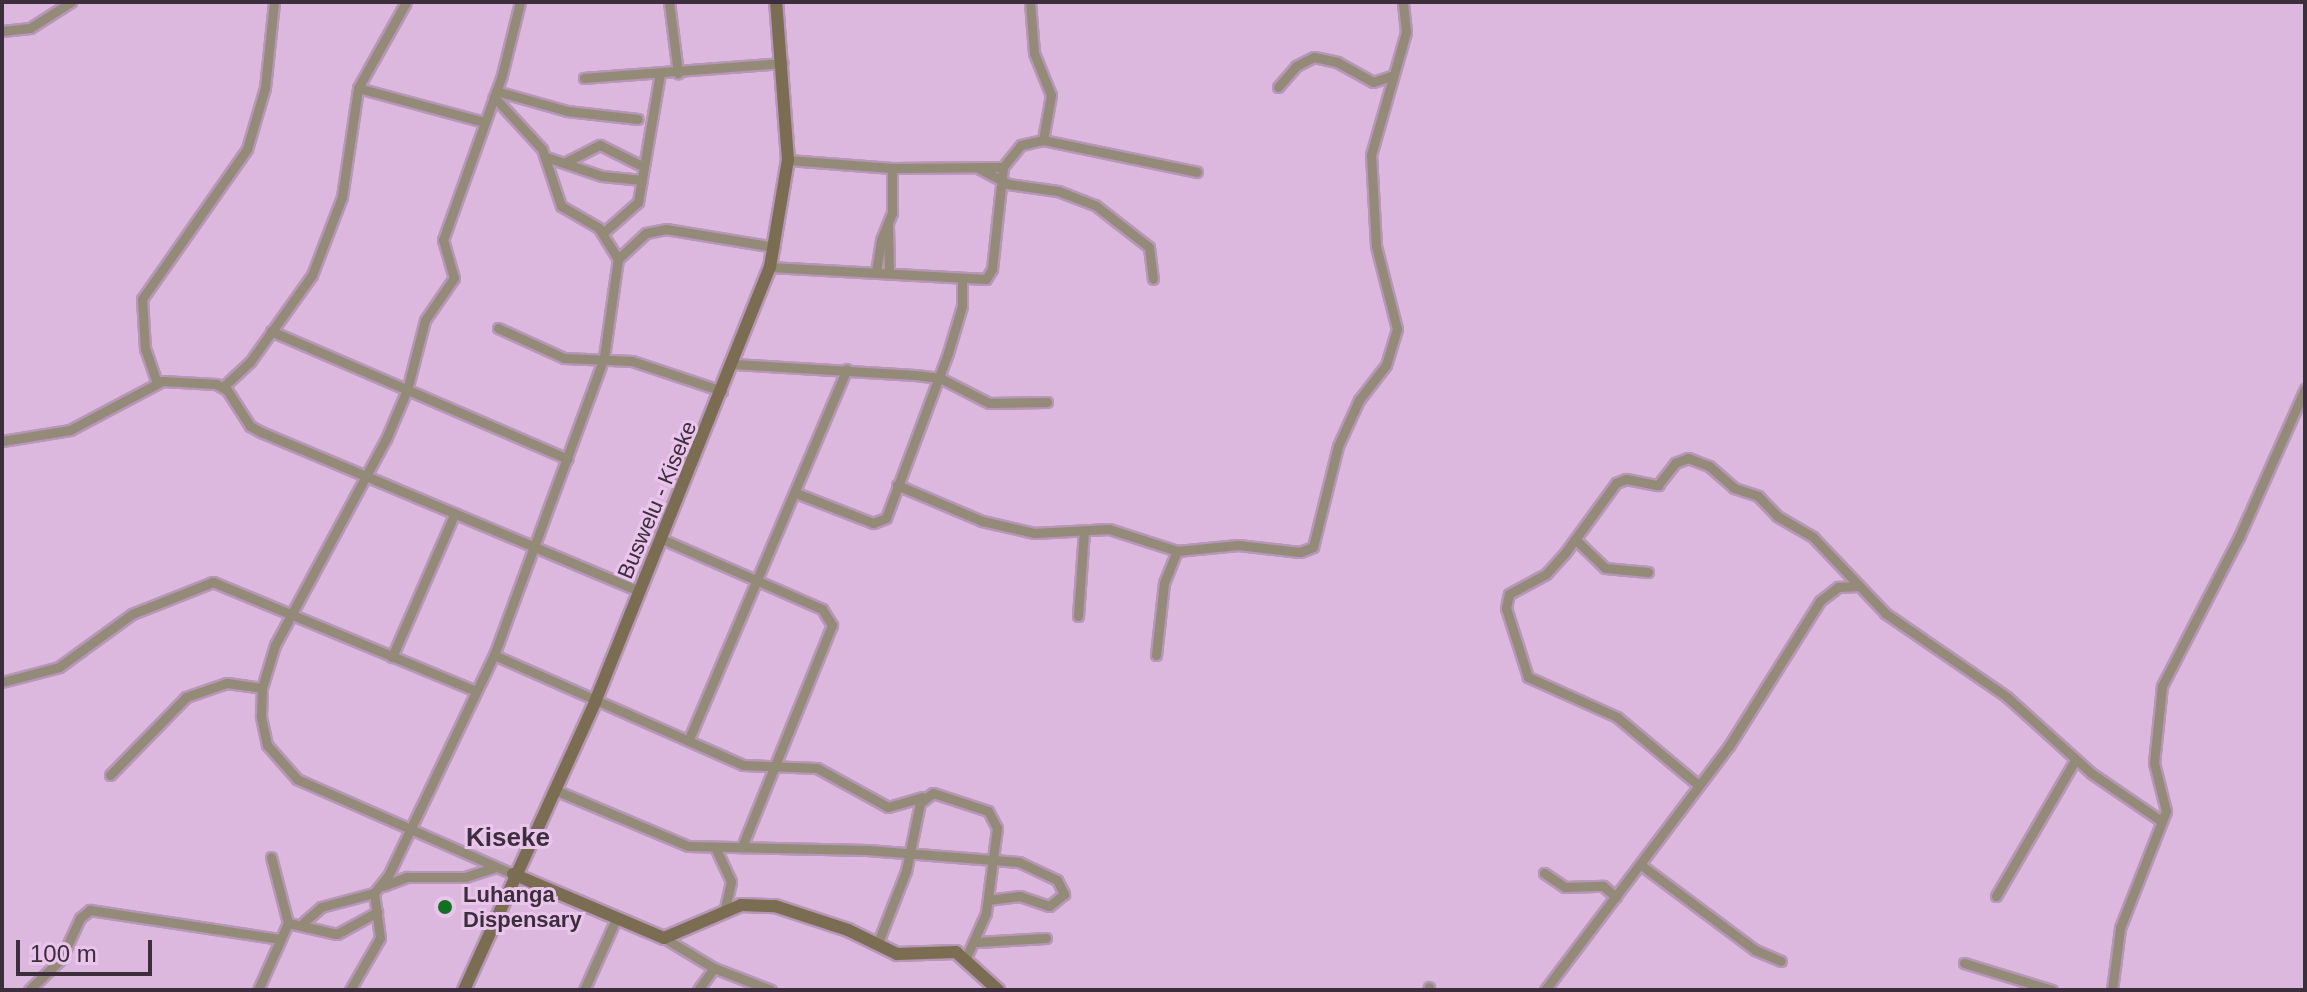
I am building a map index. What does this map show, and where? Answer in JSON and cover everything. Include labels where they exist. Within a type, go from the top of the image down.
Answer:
[{"type":"main road","name":"Buswelu - Kiseke","points":[[464,990],[513,874],[595,702],[734,364],[770,267],[788,160],[776,2]]},
{"type":"main road","points":[[513,874],[664,938],[751,903],[775,906],[897,954],[935,949],[966,958],[998,990]]},
{"type":"street","points":[[2,31],[30,28],[71,2]]},
{"type":"street","points":[[157,383],[145,349],[142,299],[247,149],[265,88],[274,2]]},
{"type":"street","points":[[223,387],[271,331],[312,275],[342,197],[358,88],[406,2]]},
{"type":"street","points":[[513,874],[297,779],[277,762],[267,745],[262,688],[275,645],[366,475],[407,390],[425,320],[454,278],[443,240],[495,94],[520,2]]},
{"type":"street","points":[[669,2],[678,73]]},
{"type":"street","points":[[1030,2],[1034,53],[1051,95],[1043,140]]},
{"type":"street","points":[[897,485],[1009,529],[1056,534],[1109,529],[1177,551],[1238,545],[1300,552],[1315,543],[1338,446],[1359,400],[1386,365],[1397,329],[1376,246],[1371,165],[1373,139],[1408,19],[1403,2]]},
{"type":"street","points":[[1278,87],[1296,66],[1314,57],[1337,62],[1373,82],[1394,74]]},
{"type":"street","points":[[584,78],[782,63]]},
{"type":"street","points":[[603,233],[634,209],[642,180],[660,73]]},
{"type":"street","points":[[358,88],[484,122]]},
{"type":"street","points":[[495,94],[567,111],[638,119]]},
{"type":"street","points":[[350,990],[380,938],[377,912],[379,889],[494,655],[604,357],[618,259],[603,233],[561,206],[546,157],[535,139],[495,94]]},
{"type":"street","points":[[770,267],[986,279],[992,269],[1003,167],[1021,145],[1043,140],[1197,172]]},
{"type":"street","points":[[566,162],[600,145],[644,167]]},
{"type":"street","points":[[546,157],[602,176],[642,180]]},
{"type":"street","points":[[788,160],[892,168],[1003,167]]},
{"type":"street","points":[[889,273],[892,168]]},
{"type":"street","points":[[980,169],[1001,181],[1058,191],[1095,205],[1149,247],[1153,279]]},
{"type":"street","points":[[876,272],[888,226]]},
{"type":"street","points":[[618,259],[646,233],[666,229],[775,247]]},
{"type":"street","points":[[796,493],[873,523],[886,518],[940,378],[962,306],[962,280]]},
{"type":"street","points":[[498,328],[564,358],[584,361],[604,357],[632,361],[722,391]]},
{"type":"street","points":[[271,331],[568,459]]},
{"type":"street","points":[[734,364],[847,369],[940,378],[989,403],[1047,402]]},
{"type":"street","points":[[689,739],[847,369]]},
{"type":"street","points":[[2,441],[70,430],[157,383],[223,387],[261,432],[640,591]]},
{"type":"street","points":[[2112,990],[2120,928],[2167,807],[2154,763],[2154,735],[2162,686],[2239,537],[2305,389]]},
{"type":"street","points":[[1697,784],[1617,717],[1527,675],[1506,599],[1546,574],[1576,540],[1616,483],[1626,479],[1658,485],[1675,463],[1688,458],[1709,466],[1734,488],[1758,496],[1777,516],[1820,543],[1858,586],[1898,623],[2007,697],[2075,760],[2160,820]]},
{"type":"street","points":[[392,657],[455,513]]},
{"type":"street","points":[[1078,616],[1084,531]]},
{"type":"street","points":[[662,539],[822,609],[832,625],[772,764],[742,847]]},
{"type":"street","points":[[1576,540],[1605,568],[1648,572]]},
{"type":"street","points":[[1156,655],[1164,583],[1177,551]]},
{"type":"street","points":[[2,682],[59,667],[132,614],[162,606],[206,582],[228,585],[292,617],[476,691]]},
{"type":"street","points":[[1545,990],[1768,691],[1820,601],[1838,587],[1858,586]]},
{"type":"street","points":[[494,655],[743,765],[817,768],[888,807],[933,793],[988,811],[997,828],[996,861],[977,942],[966,958]]},
{"type":"street","points":[[110,775],[158,732],[186,697],[227,683],[262,688]]},
{"type":"street","points":[[1996,896],[2075,760]]},
{"type":"street","points":[[555,790],[675,843],[910,853],[996,861],[1038,869],[1057,880],[1064,894],[1049,906],[1020,896],[989,900]]},
{"type":"street","points":[[877,945],[910,853],[923,797]]},
{"type":"street","points":[[715,847],[731,882],[724,912]]},
{"type":"street","points":[[258,990],[288,923],[271,857]]},
{"type":"street","points":[[1641,865],[1755,950],[1781,961]]},
{"type":"street","points":[[304,922],[321,907],[407,877],[465,877],[495,867]]},
{"type":"street","points":[[1544,873],[1569,887],[1603,886],[1616,897]]},
{"type":"street","points":[[29,990],[61,959],[80,918],[90,910],[279,939]]},
{"type":"street","points":[[288,923],[304,922],[337,934],[377,912]]},
{"type":"street","points":[[584,990],[617,917]]},
{"type":"street","points":[[664,938],[714,968],[771,990]]},
{"type":"street","points":[[977,942],[1046,938]]},
{"type":"street","points":[[1964,963],[2052,990]]},
{"type":"street","points":[[698,990],[714,968]]},
{"type":"place","name":"Luhanga Dispensary","points":[[445,907]]},
{"type":"district","name":"Kiseke","points":[[508,838]]}]
